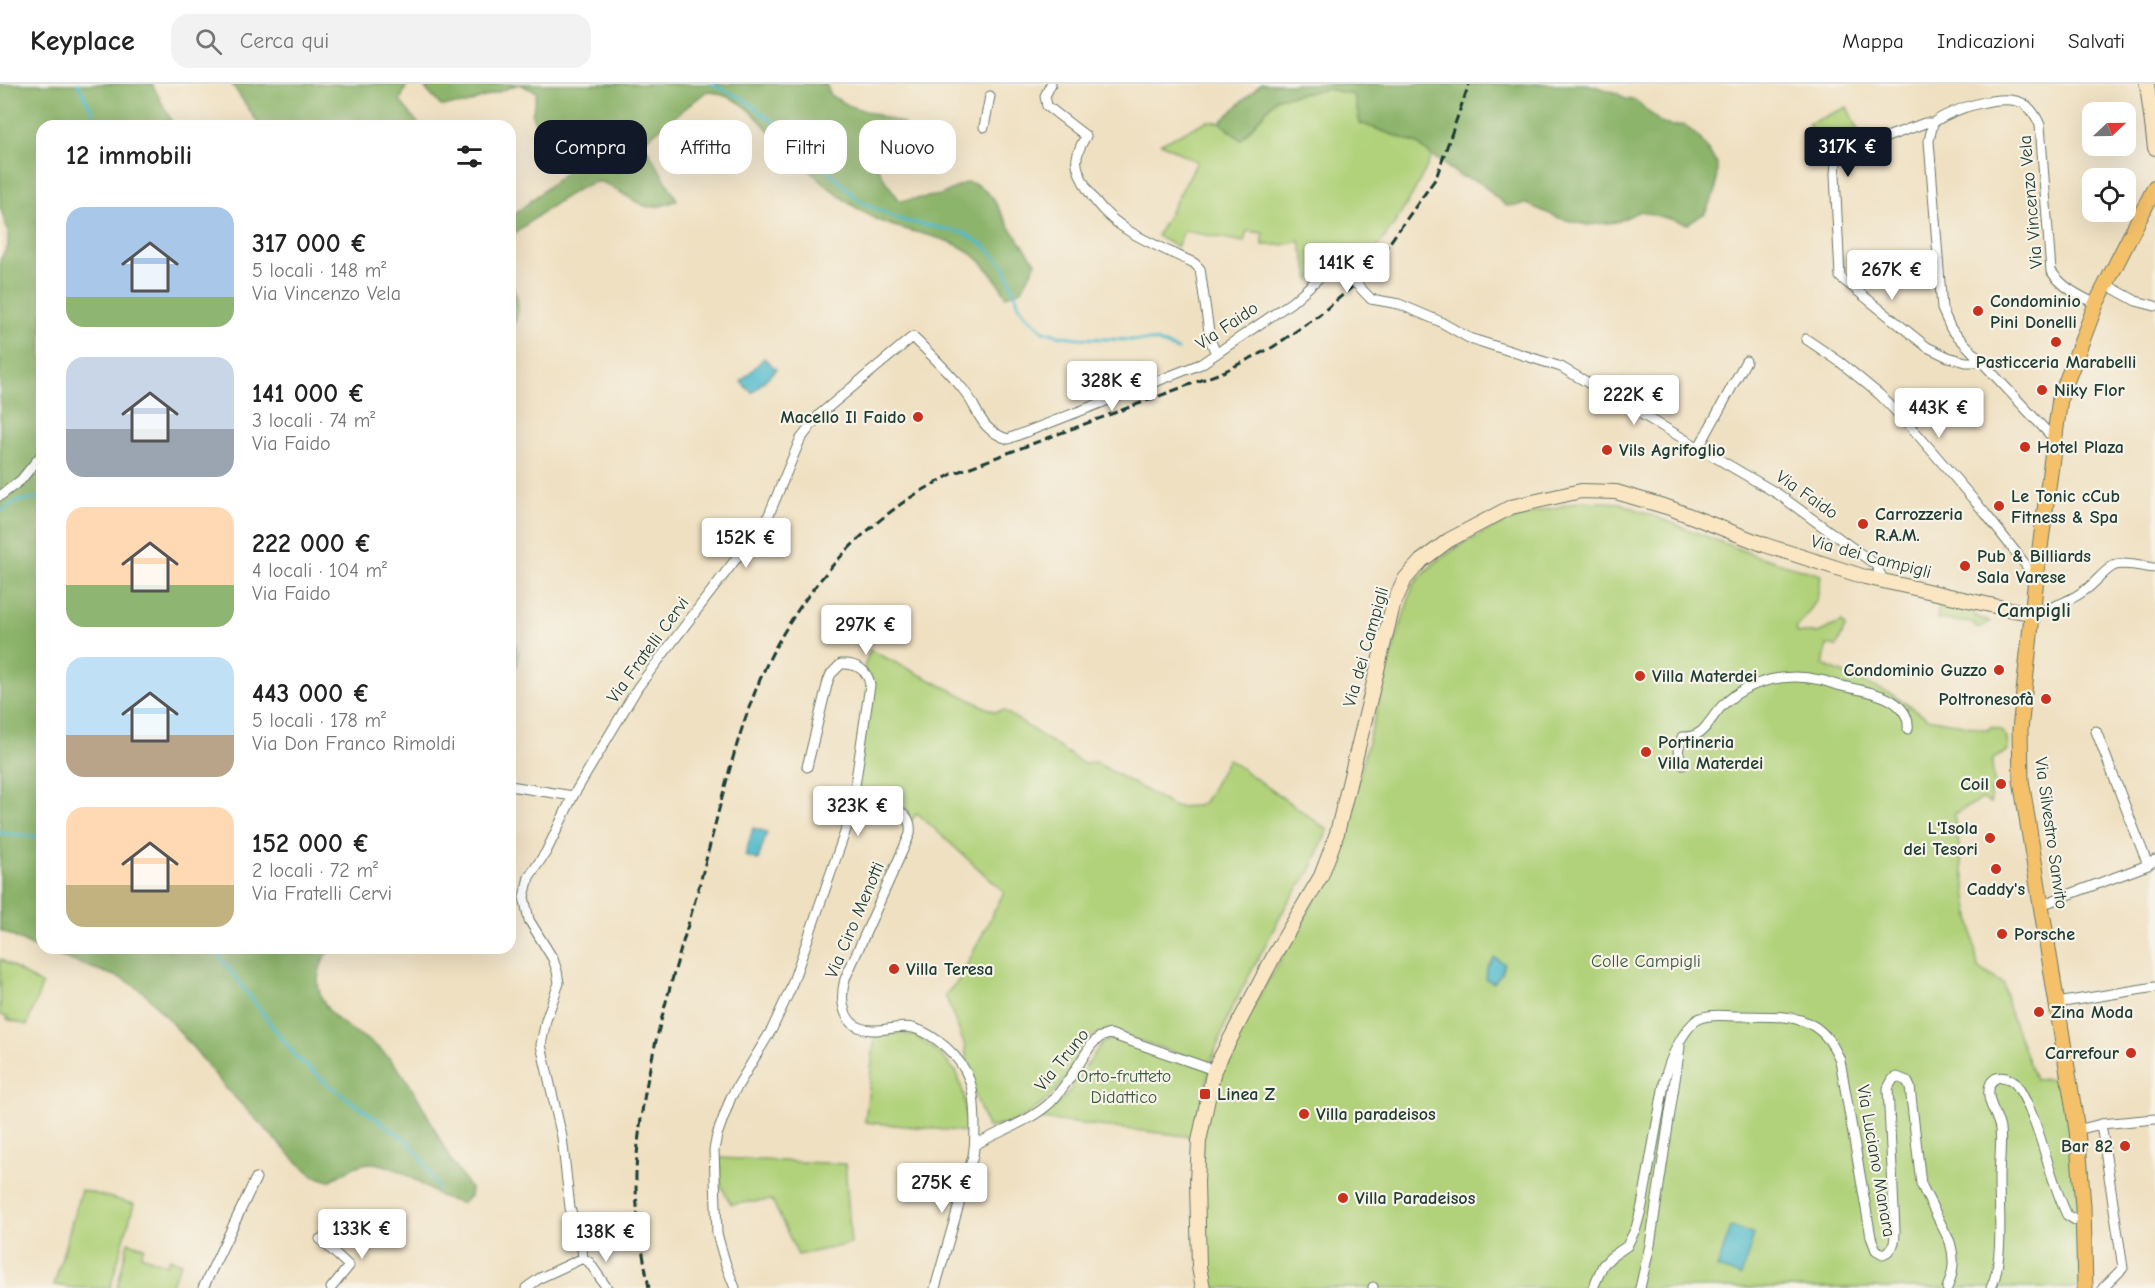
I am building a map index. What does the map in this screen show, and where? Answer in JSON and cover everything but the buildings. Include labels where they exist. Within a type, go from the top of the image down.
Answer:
[{"type":"main road","name":"Via Silvestro Sanvito","points":[[2085,1288],[2084,1221],[2077,1130],[2019,767],[2020,730],[2036,578],[2060,398],[2096,304],[2155,187]]},
{"type":"street","points":[[1051,84],[1045,96],[1047,106],[1086,136],[1077,152],[1076,164],[1077,171],[1092,197],[1118,225],[1200,268],[1210,339],[1216,354]]},
{"type":"street","points":[[2147,84],[2155,148]]},
{"type":"street","points":[[984,127],[990,96]]},
{"type":"street","name":"Via Vincenzo Vela","points":[[1982,362],[1966,362],[1927,347],[1840,277],[1835,174],[1836,162],[1846,152],[1925,123],[1934,123],[1953,111],[2003,99],[2016,100],[2026,105],[2034,113],[2040,125],[2051,271],[2059,282],[2071,291],[2096,304]]},
{"type":"street","points":[[1934,123],[1929,141],[1942,309],[1951,329],[2053,438]]},
{"type":"street","name":"Via Faido","points":[[913,337],[943,365],[966,393],[983,424],[991,432],[1008,439],[1201,364],[1292,302],[1329,269],[1334,267],[1342,269],[1371,299],[1399,304],[1439,321],[1469,338],[1561,367],[1778,494],[1876,565],[1884,582]]},
{"type":"street","points":[[2107,285],[2136,301],[2155,306]]},
{"type":"street","name":"Via Fratelli Cervi","points":[[583,1258],[581,1241],[570,1208],[562,1137],[540,1045],[559,983],[553,959],[529,920],[524,897],[529,877],[546,852],[573,796],[638,687],[768,517],[807,429],[819,415],[913,337]]},
{"type":"street","points":[[1806,339],[1840,362],[1872,388],[1913,429],[1985,513],[2036,578]]},
{"type":"street","points":[[1699,447],[1746,361]]},
{"type":"street","points":[[0,495],[21,480],[36,461]]},
{"type":"street","name":"Via dei Campigli","points":[[1203,1288],[1199,1267],[1197,1182],[1199,1141],[1214,1070],[1276,952],[1321,876],[1337,833],[1394,605],[1405,579],[1421,561],[1449,540],[1511,507],[1581,491],[1616,492],[1670,508],[1765,545],[1884,582],[2032,613]]},
{"type":"street","points":[[2032,613],[2069,601],[2087,589],[2113,566],[2122,564],[2155,568]]},
{"type":"street","points":[[807,768],[831,674],[841,664],[855,665],[866,673],[870,685],[856,780],[855,797],[859,807]]},
{"type":"street","points":[[1683,765],[1678,751],[1682,737],[1701,734],[1707,723],[1726,702],[1750,686],[1780,677],[1819,680],[1866,690],[1888,698],[1904,710],[1909,721],[1908,729]]},
{"type":"street","points":[[2041,906],[2151,863],[2096,731]]},
{"type":"street","points":[[516,787],[573,796]]},
{"type":"street","name":"Via Ciro Menotti","points":[[735,1288],[717,1234],[714,1150],[717,1135],[731,1097],[772,1029],[790,990],[851,815],[859,807],[871,802],[879,802],[903,811],[911,827],[910,834],[846,979],[841,995],[845,1013],[859,1028],[871,1030],[910,1027],[929,1034],[946,1047],[969,1079],[975,1123],[975,1145],[935,1288]]},
{"type":"street","points":[[2057,1003],[2155,987]]},
{"type":"street","name":"Via Luciano Manara","points":[[1593,1288],[1603,1265],[1627,1246],[1636,1228],[1670,1060],[1681,1038],[1694,1023],[1708,1016],[1793,1017],[1816,1027],[1828,1037],[1840,1060],[1871,1237],[1876,1250],[1882,1254],[1890,1251],[1894,1244],[1895,1230],[1888,1088],[1893,1079],[1897,1077],[1907,1081],[1910,1087],[1921,1184],[1952,1250],[1953,1272],[1947,1288]]},
{"type":"street","name":"Via Truno","points":[[975,1145],[1023,1121],[1051,1102],[1092,1044],[1100,1037],[1110,1034],[1214,1070]]},
{"type":"street","points":[[1640,1288],[1650,1245],[1681,1038]]},
{"type":"street","points":[[1990,1288],[1998,1261],[2000,1130],[1989,1090],[1996,1078],[2007,1077],[2017,1084],[2037,1126],[2067,1215],[2075,1220],[2084,1221]]},
{"type":"street","points":[[2077,1130],[2101,1124],[2155,1119]]},
{"type":"street","points":[[2101,1124],[2123,1269],[2103,1288]]},
{"type":"street","points":[[203,1288],[256,1178]]},
{"type":"street","points":[[320,1239],[350,1266],[331,1288]]},
{"type":"street","points":[[526,1288],[540,1278],[583,1258],[590,1262],[607,1288]]},
{"type":"green space","points":[[0,84],[152,84],[171,120],[36,120],[36,948],[0,930],[0,260],[8,246],[8,231],[0,207]]},
{"type":"green space","points":[[232,84],[407,84],[400,101],[415,120],[256,120]]},
{"type":"green space","points":[[421,84],[519,84],[466,104],[441,106]]},
{"type":"green space","points":[[519,84],[826,84],[831,96],[850,106],[892,120],[859,120],[859,174],[882,174],[900,201],[941,195],[967,182],[978,185],[992,197],[1009,226],[1036,263],[1022,290],[1006,296],[986,267],[967,250],[939,238],[886,223],[849,203],[813,174],[847,174],[847,120],[764,120],[764,125],[737,101],[707,91],[671,120],[659,120],[659,129],[647,139],[647,120],[534,120],[532,115],[537,92]]},
{"type":"green space","points":[[1261,84],[1587,84],[1617,93],[1625,99],[1635,100],[1661,123],[1672,126],[1685,125],[1701,140],[1717,164],[1716,190],[1705,213],[1688,224],[1640,211],[1617,222],[1587,225],[1559,218],[1527,204],[1506,206],[1479,182],[1460,176],[1418,144],[1360,123],[1354,95],[1328,89],[1277,98],[1241,140],[1220,122]]},
{"type":"green space","points":[[1328,89],[1355,95],[1360,123],[1418,144],[1432,156],[1399,217],[1357,271],[1348,266],[1346,259],[1329,256],[1310,280],[1300,241],[1282,245],[1263,245],[1263,233],[1247,231],[1244,242],[1184,231],[1177,247],[1157,236],[1197,162],[1161,143],[1207,121],[1220,122],[1241,140],[1277,98]]},
{"type":"green space","points":[[1847,107],[1863,142],[1832,164],[1808,124]]},
{"type":"green space","points":[[647,149],[659,169],[659,174],[662,174],[677,200],[650,207],[601,182],[593,183],[568,195],[516,233],[516,213],[563,174],[647,174]]},
{"type":"green space","points":[[516,296],[518,307],[516,319]]},
{"type":"green space","name":"Colle Campigli","points":[[1583,501],[1620,503],[1757,556],[1821,575],[1817,600],[1796,629],[1798,633],[1818,633],[1842,622],[1845,627],[1837,646],[1827,645],[1823,665],[1891,694],[1928,718],[1988,730],[1991,727],[2001,730],[2007,738],[2008,751],[1993,759],[1995,791],[1990,791],[1991,803],[1982,799],[1954,814],[1978,968],[2004,984],[2008,1007],[2035,1080],[2060,1078],[2078,1174],[2081,1288],[1207,1288],[1203,1268],[1202,1142],[1218,1067],[1329,876],[1344,834],[1391,656],[1413,586],[1422,575],[1447,554],[1493,528],[1544,510]]},
{"type":"green space","points":[[1939,603],[1974,609],[1975,616],[1990,622],[1976,628],[1973,623],[1937,619]]},
{"type":"green space","points":[[516,645],[518,653],[516,666]]},
{"type":"green space","points":[[870,650],[995,712],[1003,710],[1084,764],[1095,762],[1175,807],[1197,806],[1205,801],[1228,759],[1328,830],[1309,873],[1288,902],[1230,1012],[1210,1064],[1107,1030],[1094,1036],[1087,1043],[1065,1079],[1041,1105],[1009,1123],[987,1127],[969,1079],[965,1046],[945,995],[959,980],[1004,892],[917,813],[910,822],[879,802],[859,807],[855,797],[870,685],[864,667]]},
{"type":"green space","points":[[53,954],[328,954],[321,966],[318,979],[322,999],[327,1008],[333,1016],[383,1052],[404,1076],[451,1160],[471,1190],[470,1196],[462,1203],[454,1202],[443,1198],[404,1173],[380,1164],[361,1165],[329,1181],[314,1176],[296,1161],[224,1086],[147,995],[126,980]]},
{"type":"green space","points":[[0,959],[42,985],[27,1025],[0,1015]]},
{"type":"green space","points":[[900,1033],[916,1036],[939,1053],[957,1073],[964,1096],[967,1132],[865,1122],[875,1035]]},
{"type":"green space","name":"Orto-frutteto Didattico","points":[[1113,1038],[1210,1069],[1194,1137],[1040,1119],[1066,1096],[1101,1044]]},
{"type":"green space","points":[[719,1158],[845,1164],[851,1244],[798,1255],[772,1200],[731,1204],[721,1186]]},
{"type":"green space","points":[[81,1190],[134,1204],[110,1288],[74,1288],[54,1285]]},
{"type":"green space","points":[[128,1242],[144,1247],[141,1255],[167,1265],[170,1258],[181,1263],[170,1288],[117,1288]]},
{"type":"water","points":[[764,358],[776,369],[752,393],[741,382]]},
{"type":"water","points":[[753,828],[767,832],[758,860],[745,856]]},
{"type":"water","points":[[1495,958],[1504,963],[1501,974],[1494,983],[1486,979],[1487,968]]},
{"type":"water","points":[[1731,1227],[1754,1235],[1741,1276],[1717,1268]]},
{"type":"waterway","points":[[78,84],[92,111],[94,120]]},
{"type":"waterway","points":[[711,84],[744,99],[791,136],[861,202],[901,220],[964,233],[985,246],[1005,267],[1024,313],[1043,331],[1079,338],[1156,341],[1178,350]]},
{"type":"waterway","points":[[0,512],[17,501],[36,499]]},
{"type":"waterway","points":[[0,833],[36,836]]},
{"type":"waterway","points":[[218,954],[297,1058],[330,1086],[409,1142],[438,1188]]},
{"type":"railway","points":[[649,1288],[638,1222],[636,1189],[637,1156],[646,1085],[725,785],[745,720],[769,659],[795,614],[834,563],[849,548],[880,520],[924,489],[952,474],[1223,372],[1273,347],[1318,316],[1352,287],[1383,252],[1436,178],[1469,84]]},
{"type":"place","name":"Condominio Pini Donelli","points":[[1978,311]]},
{"type":"place","name":"Pasticceria Marabelli","points":[[2056,342]]},
{"type":"place","name":"Niky Flor","points":[[2042,390]]},
{"type":"place","name":"Macello Il Faido","points":[[918,417]]},
{"type":"place","name":"Hotel Plaza","points":[[2025,447]]},
{"type":"place","name":"Vils Agrifoglio","points":[[1607,450]]},
{"type":"place","name":"Le Tonic cCub Fitness & Spa","points":[[1999,506]]},
{"type":"place","name":"Carrozzeria R.A.M.","points":[[1863,524]]},
{"type":"place","name":"Pub & Billiards Sala Varese","points":[[1965,566]]},
{"type":"place","name":"Condominio Guzzo","points":[[1999,670]]},
{"type":"place","name":"Villa Materdei","points":[[1640,676]]},
{"type":"place","name":"Poltronesofà","points":[[2046,699]]},
{"type":"place","name":"Portineria Villa Materdei","points":[[1646,752]]},
{"type":"place","name":"Coil","points":[[2001,784]]},
{"type":"place","name":"L'Isola dei Tesori","points":[[1990,838]]},
{"type":"place","name":"Caddy's","points":[[1996,869]]},
{"type":"place","name":"Porsche","points":[[2002,934]]},
{"type":"place","name":"Villa Teresa","points":[[894,969]]},
{"type":"place","name":"Zina Moda","points":[[2039,1012]]},
{"type":"place","name":"Carrefour","points":[[2131,1053]]},
{"type":"place","name":"Linea Z","points":[[1205,1094]]},
{"type":"place","name":"Villa paradeisos","points":[[1304,1114]]},
{"type":"place","name":"Bar 82","points":[[2125,1146]]},
{"type":"place","name":"Villa Paradeisos","points":[[1343,1198]]},
{"type":"district","name":"Campigli","points":[[2034,610]]}]
